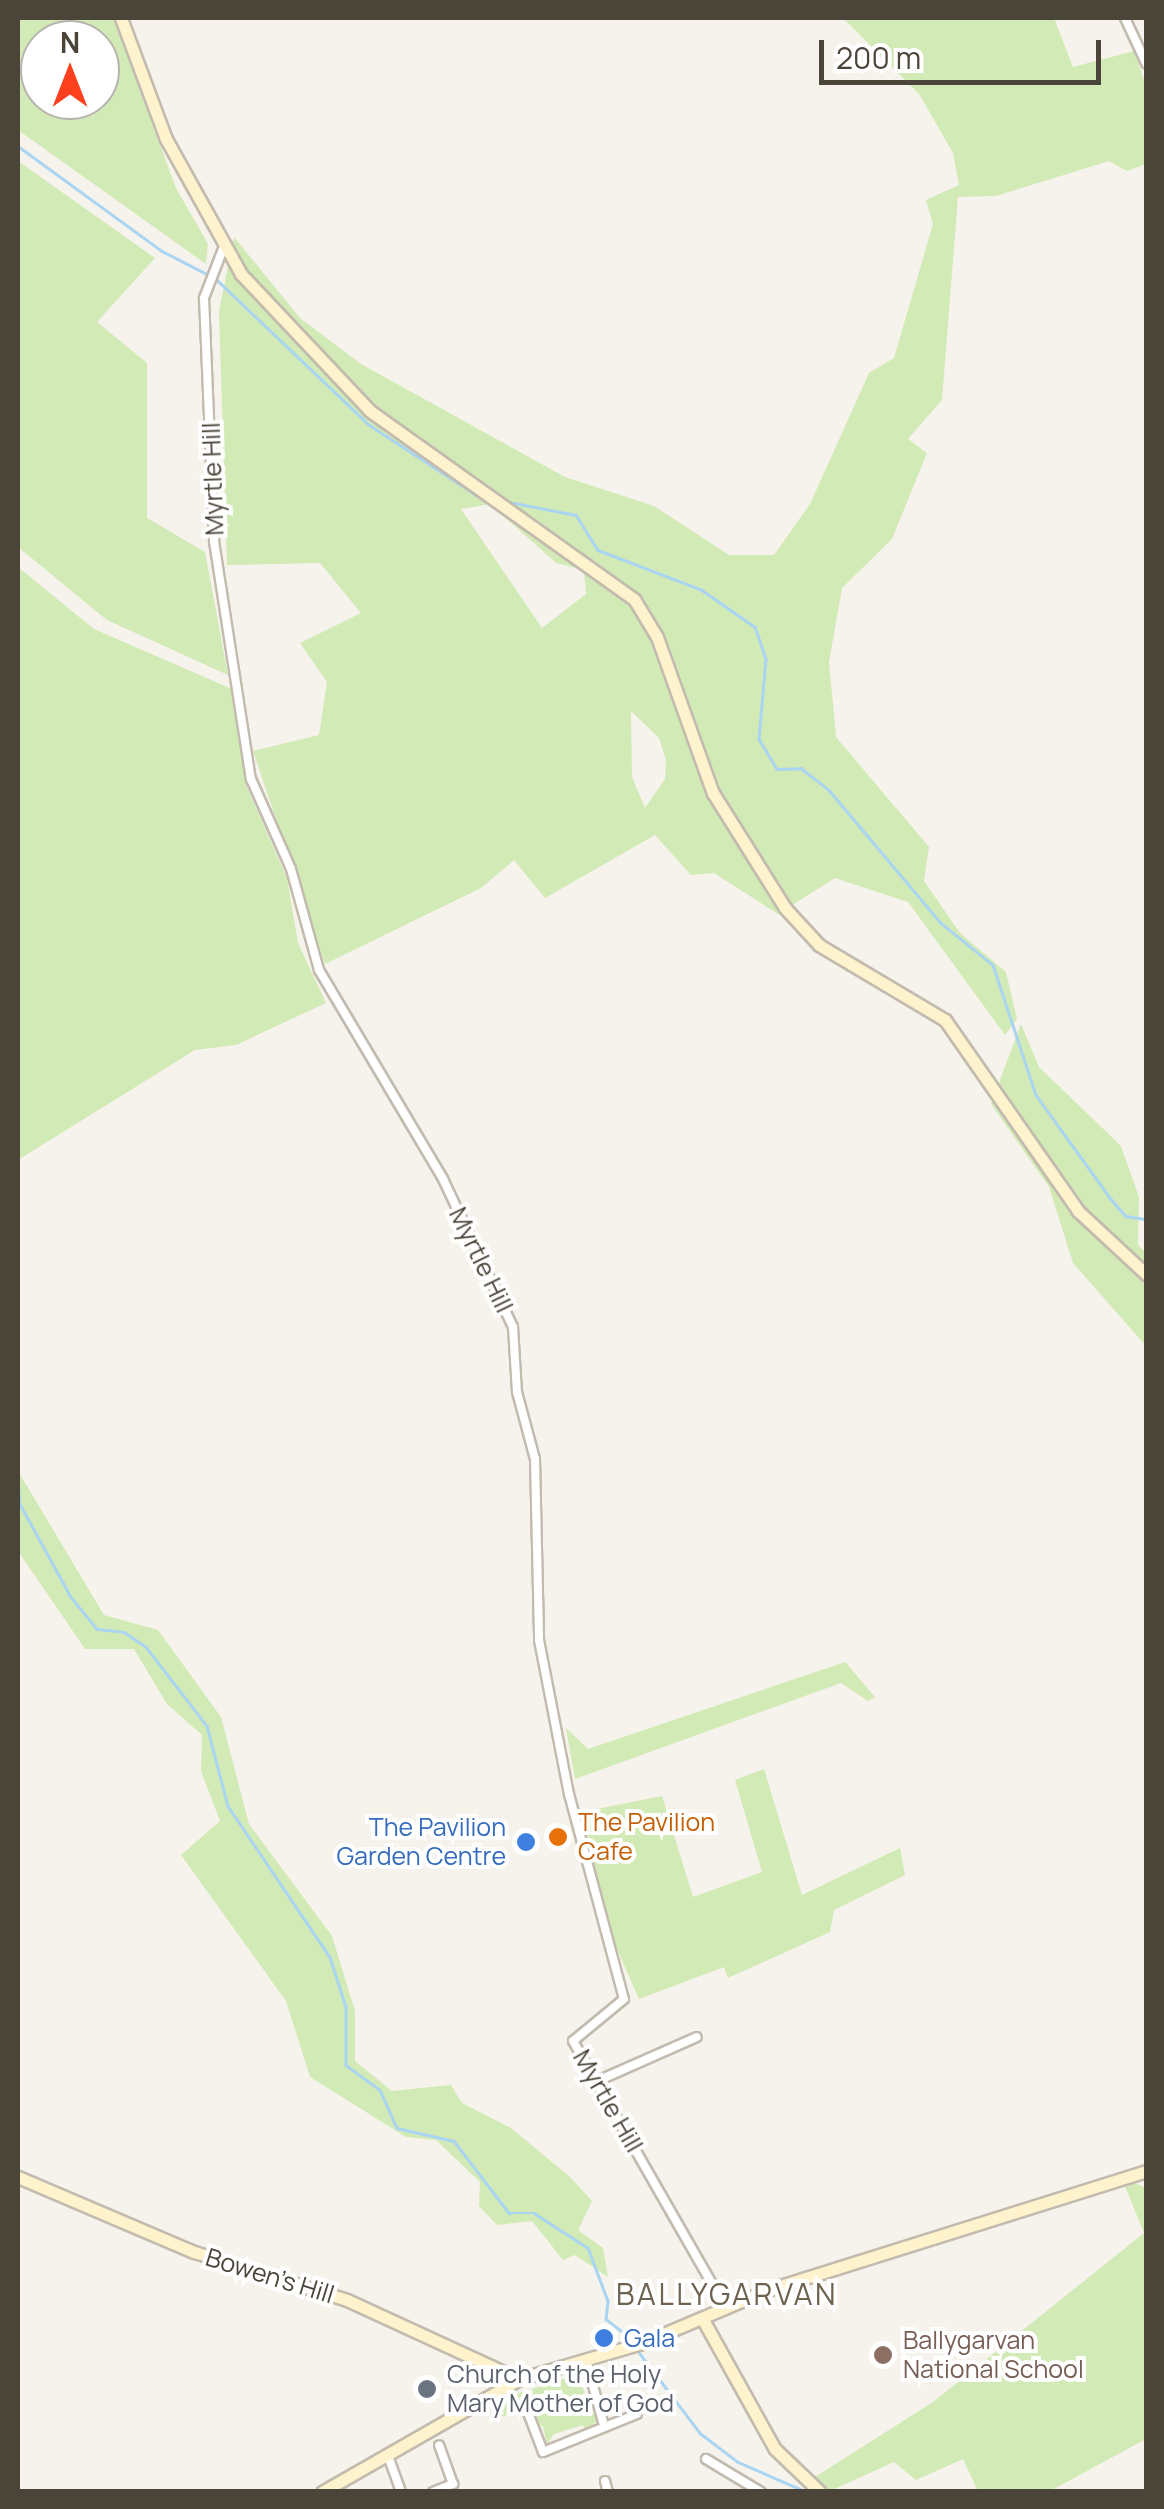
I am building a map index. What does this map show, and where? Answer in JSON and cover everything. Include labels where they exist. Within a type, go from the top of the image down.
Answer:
[{"type":"street","points":[[121,18],[166,139],[223,249],[342,387],[402,437],[507,502],[602,569],[646,615],[713,793],[802,929],[945,1020],[1078,1211],[1146,1274]]},
{"type":"street","points":[[1125,18],[1146,63]]},
{"type":"street","name":"Myrtle Hill","points":[[223,249],[209,273],[214,541],[251,779],[291,869],[319,970],[443,1178],[513,1327],[517,1392],[535,1459],[539,1640],[569,1794],[624,1999],[574,2034],[595,2082],[725,2306]]},
{"type":"street","points":[[595,2082],[697,2036]]},
{"type":"street","points":[[322,2492],[519,2379],[636,2345],[725,2306],[1146,2170]]},
{"type":"street","name":"Bowen's Hill","points":[[18,2178],[194,2252],[347,2300],[519,2379]]},
{"type":"street","points":[[702,2318],[775,2449],[820,2492]]},
{"type":"street","points":[[586,2360],[603,2422]]},
{"type":"street","points":[[527,2410],[543,2452],[586,2438],[603,2422],[637,2414]]},
{"type":"street","points":[[429,2458],[440,2449],[452,2484],[434,2492]]},
{"type":"street","points":[[388,2456],[401,2492]]},
{"type":"street","points":[[706,2459],[736,2482],[761,2492]]},
{"type":"street","points":[[604,2480],[608,2492]]},
{"type":"street","points":[[731,2492],[736,2482]]},
{"type":"green space","points":[[18,18],[113,18],[20,20],[20,120],[120,120],[120,37],[176,188],[208,244],[206,264],[18,130]]},
{"type":"green space","points":[[843,18],[1054,18],[1073,67],[1134,51],[1146,86],[1146,164],[1127,171],[1109,161],[996,196],[958,197],[942,400],[908,439],[927,453],[892,539],[842,588],[829,662],[836,737],[929,847],[924,881],[960,933],[1006,972],[1017,1019],[1005,1035],[908,902],[835,878],[778,914],[714,873],[691,875],[655,835],[545,898],[514,860],[481,888],[325,964],[253,751],[319,735],[327,682],[300,643],[361,613],[320,563],[227,565],[219,311],[234,237],[300,318],[361,364],[565,477],[654,506],[729,555],[774,555],[810,504],[869,373],[894,358],[933,224],[926,200],[959,185],[953,153],[919,94]],"holes":[[[490,504],[556,563],[584,570],[586,594],[542,628],[461,509]],[[631,711],[659,738],[666,760],[665,779],[645,808],[632,777]]]},
{"type":"green space","points":[[18,161],[155,258],[97,322],[147,363],[147,518],[205,552],[228,675],[107,620],[18,547]]},
{"type":"green space","points":[[18,567],[94,629],[232,689],[246,785],[287,878],[298,943],[326,1003],[236,1045],[195,1050],[18,1160]]},
{"type":"green space","points":[[1021,1024],[1039,1067],[1121,1146],[1139,1197],[1138,1245],[1146,1253],[1146,1346],[1073,1263],[1049,1187],[991,1104]]},
{"type":"green space","points":[[18,1471],[104,1615],[158,1630],[221,1717],[249,1824],[332,1936],[355,2011],[355,2061],[392,2091],[451,2085],[462,2103],[511,2128],[570,2177],[592,2201],[578,2230],[603,2248],[608,2277],[575,2255],[563,2260],[532,2221],[497,2225],[479,2206],[480,2182],[436,2140],[406,2137],[310,2077],[286,2001],[181,1855],[220,1821],[201,1771],[202,1735],[167,1704],[134,1649],[85,1649],[18,1551]]},
{"type":"green space","points":[[845,1662],[875,1697],[868,1701],[841,1683],[575,1779],[566,1728],[588,1749]]},
{"type":"green space","points":[[764,1769],[802,1895],[900,1848],[905,1875],[834,1910],[830,1932],[728,1978],[724,1967],[639,1999],[606,1924],[582,1812],[662,1796],[693,1897],[762,1872],[735,1780]]},
{"type":"green space","points":[[1135,2183],[1146,2188],[1146,2439],[1050,2491],[978,2491],[963,2459],[916,2480],[894,2462],[830,2491],[815,2477],[933,2402],[1144,2233],[1125,2186]]},
{"type":"green space","points":[[579,2374],[590,2413],[600,2417],[586,2432],[583,2425],[554,2434],[547,2445],[543,2426],[535,2424],[540,2409],[498,2417],[492,2402]]},
{"type":"waterway","points":[[18,146],[162,251],[209,275]]},
{"type":"waterway","points":[[216,279],[368,424],[481,498]]},
{"type":"waterway","points":[[509,502],[576,515],[598,550],[702,590],[755,627],[766,659],[759,739],[777,769],[801,768],[829,790],[941,923],[993,965],[1036,1095],[1126,1216],[1146,1219]]},
{"type":"waterway","points":[[18,1477],[20,1504],[71,1597],[97,1629],[124,1632],[146,1647],[207,1726],[228,1806],[330,1957],[346,2007],[346,2065],[380,2090],[397,2128],[454,2141],[509,2213],[534,2213],[588,2248],[608,2301],[606,2319],[633,2340]]},
{"type":"waterway","points":[[635,2347],[700,2433],[738,2462],[807,2492]]},
{"type":"place","name":"The Pavilion Cafe","points":[[558,1837]]},
{"type":"place","name":"The Pavilion Garden Centre","points":[[526,1842]]},
{"type":"place","name":"Gala","points":[[604,2338]]},
{"type":"place","name":"Ballygarvan National School","points":[[883,2355]]},
{"type":"place","name":"Church of the Holy Mary Mother of God","points":[[427,2389]]},
{"type":"district","name":"BALLYGARVAN","points":[[727,2294]]}]
